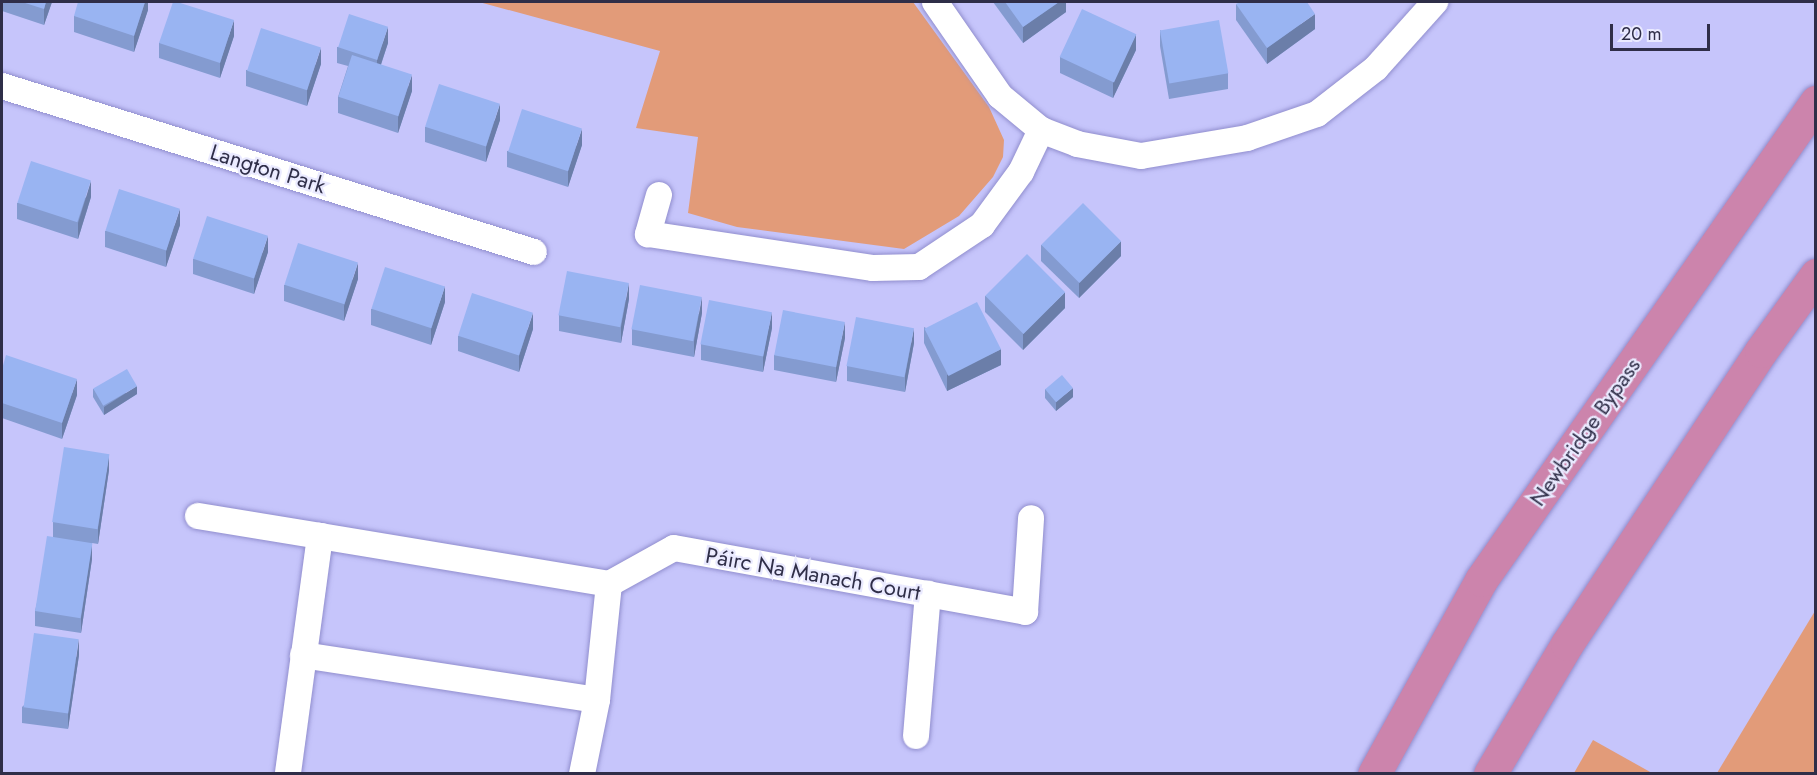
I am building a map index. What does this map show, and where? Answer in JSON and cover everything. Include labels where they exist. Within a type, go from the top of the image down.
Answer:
[{"type":"highway","name":"Newbridge Bypass","points":[[1374,774],[1481,580],[1815,102]]},
{"type":"highway","points":[[1490,774],[1567,644],[1761,351],[1815,275]]},
{"type":"street","points":[[935,2],[1000,96],[1041,130],[1077,144],[1141,156],[1247,138],[1317,114],[1376,69],[1435,2]]},
{"type":"street","name":"Langton Park","points":[[2,86],[534,252]]},
{"type":"street","points":[[659,195],[648,234],[873,268],[919,267],[982,225],[1022,172],[1041,130]]},
{"type":"street","points":[[198,516],[609,584],[597,700],[582,774]]},
{"type":"street","name":"Páirc Na Manach Court","points":[[609,584],[674,548],[1025,612],[1031,518]]},
{"type":"street","points":[[288,774],[320,536]]},
{"type":"street","points":[[916,736],[928,594]]},
{"type":"street","points":[[303,655],[597,700]]},
{"type":"shaded area","points":[[479,2],[913,2],[989,107],[1004,140],[1003,157],[993,177],[959,216],[904,249],[737,227],[688,213],[698,137],[636,128],[660,51]]},
{"type":"shaded area","points":[[1815,611],[1815,773],[1717,773]]},
{"type":"shaded area","points":[[1593,740],[1652,773],[1574,773]]},
{"type":"building","points":[[22,2],[46,2],[44,9]]},
{"type":"building","points":[[78,2],[145,2],[134,36],[74,16]]},
{"type":"building","points":[[173,2],[234,20],[220,63],[159,43]]},
{"type":"building","points":[[1005,2],[1059,2],[1023,27]]},
{"type":"building","points":[[1240,2],[1307,2],[1315,14],[1267,48],[1236,4]]},
{"type":"building","points":[[1082,9],[1136,34],[1114,82],[1060,57]]},
{"type":"building","points":[[349,14],[388,27],[377,60],[338,47]]},
{"type":"building","points":[[1219,20],[1228,73],[1169,84],[1160,30]]},
{"type":"building","points":[[261,28],[321,47],[307,90],[247,71]]},
{"type":"building","points":[[352,55],[412,74],[398,116],[338,97]]},
{"type":"building","points":[[439,84],[500,104],[486,147],[425,127]]},
{"type":"building","points":[[522,109],[582,128],[568,171],[508,152]]},
{"type":"building","points":[[31,161],[91,180],[77,222],[17,203]]},
{"type":"building","points":[[119,189],[180,209],[166,251],[105,231]]},
{"type":"building","points":[[1083,203],[1121,241],[1079,283],[1041,245]]},
{"type":"building","points":[[207,216],[268,236],[254,279],[193,259]]},
{"type":"building","points":[[298,243],[358,262],[344,304],[284,285]]},
{"type":"building","points":[[1027,254],[1065,292],[1023,334],[985,296]]},
{"type":"building","points":[[385,267],[445,286],[431,328],[371,309]]},
{"type":"building","points":[[567,271],[629,283],[620,327],[558,315]]},
{"type":"building","points":[[640,285],[702,297],[693,341],[631,329]]},
{"type":"building","points":[[472,293],[533,313],[519,356],[458,336]]},
{"type":"building","points":[[709,300],[772,312],[763,356],[700,344]]},
{"type":"building","points":[[977,302],[1001,349],[948,376],[924,329]]},
{"type":"building","points":[[783,310],[845,322],[836,367],[774,355]]},
{"type":"building","points":[[856,317],[914,328],[904,377],[846,366]]},
{"type":"building","points":[[6,355],[77,379],[62,423],[2,403],[2,369]]},
{"type":"building","points":[[127,369],[137,386],[103,406],[93,388]]},
{"type":"building","points":[[1062,375],[1073,388],[1056,402],[1045,389]]},
{"type":"building","points":[[64,447],[109,454],[98,529],[52,522]]},
{"type":"building","points":[[47,536],[92,543],[81,618],[35,611]]},
{"type":"building","points":[[34,633],[79,639],[68,714],[24,707]]}]
